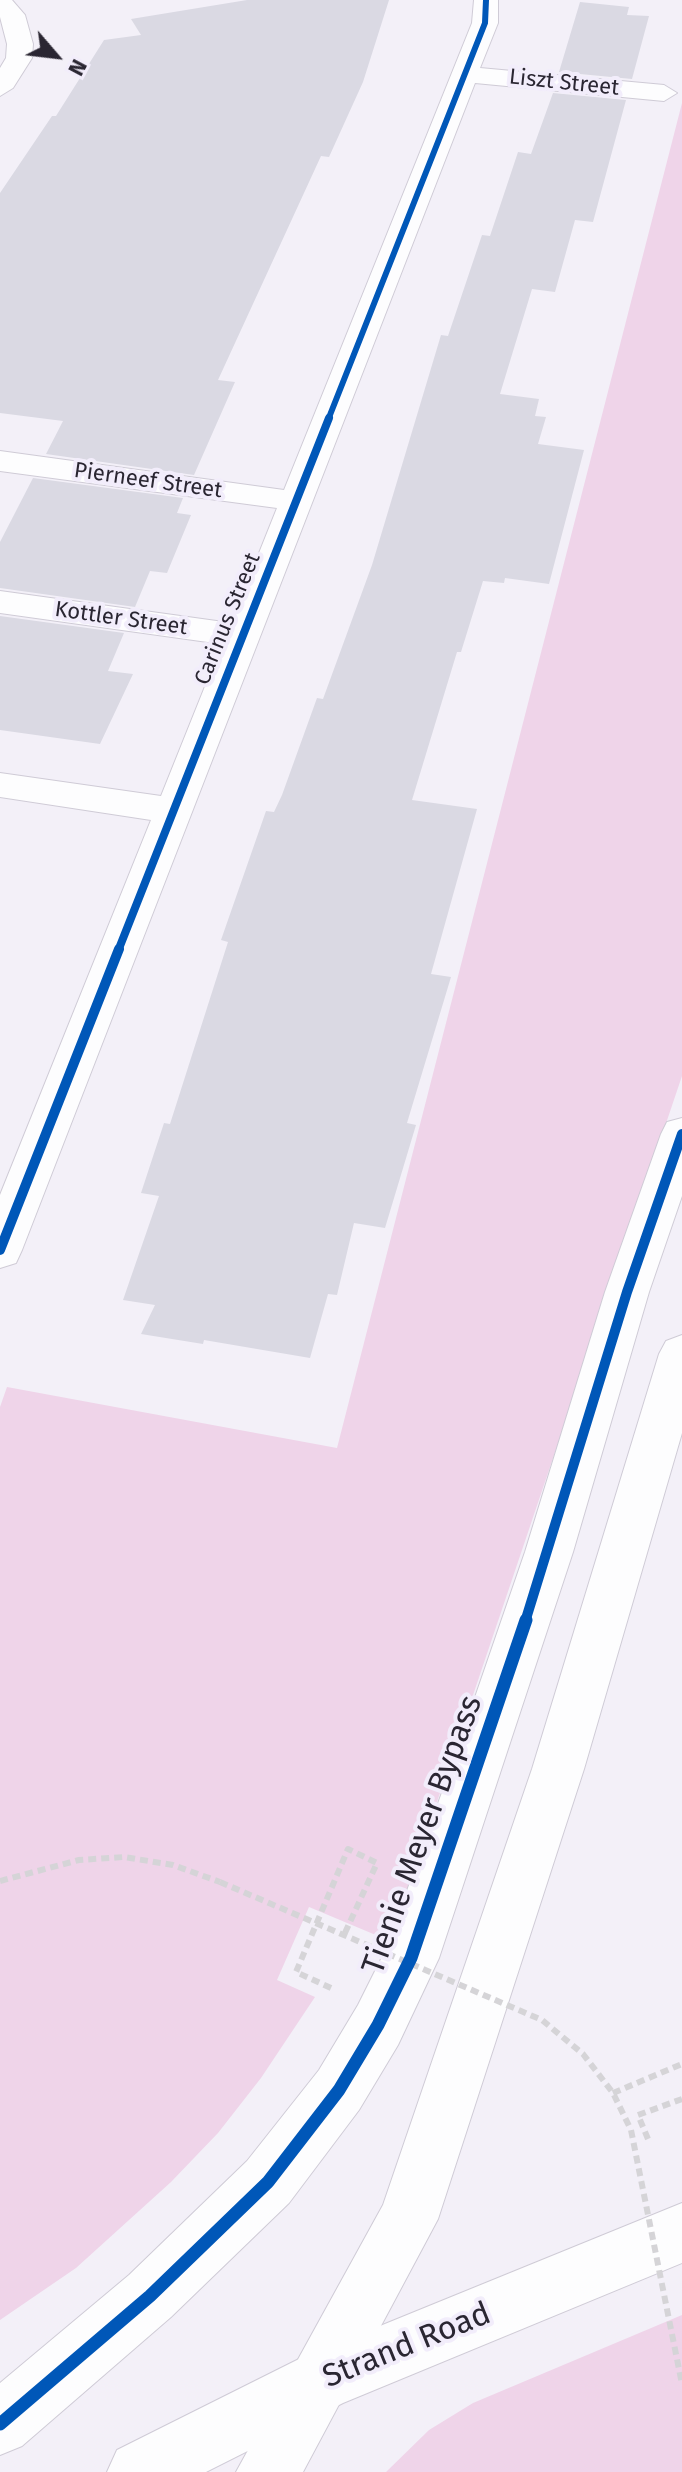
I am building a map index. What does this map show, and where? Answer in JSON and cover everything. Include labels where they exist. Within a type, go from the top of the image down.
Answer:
[{"type":"street","name":"Carinus Street","points":[[0,1250],[485,23],[486,0]]},
{"type":"street","points":[[0,2],[16,20],[20,44],[19,58],[0,88]]},
{"type":"street","name":"Liszt Street","points":[[465,74],[664,93]]},
{"type":"street","name":"Pierneef Street","points":[[0,461],[296,501]]},
{"type":"street","name":"Kottler Street","points":[[0,602],[243,636]]},
{"type":"street","points":[[0,785],[174,811]]},
{"type":"street","name":"Tienie Meyer Bypass","points":[[0,2424],[150,2296],[268,2182],[339,2090],[378,2025],[411,1958],[477,1767],[549,1552],[627,1292],[682,1134]]},
{"type":"street","points":[[268,2472],[408,2219],[558,1769],[682,1354]]},
{"type":"street","name":"Strand Road","points":[[139,2472],[321,2381],[682,2233]]},
{"type":"path","points":[[338,1991],[296,1972],[348,1849],[377,1863],[344,1935]]},
{"type":"path","points":[[0,1881],[79,1860],[124,1857],[173,1865],[220,1882],[542,2020],[583,2054],[613,2093],[631,2130],[682,2384]]},
{"type":"path","points":[[613,2093],[682,2064]]},
{"type":"path","points":[[648,2139],[638,2115],[682,2099]]},
{"type":"shaded area","points":[[682,103],[682,1076],[390,1941],[309,1907],[277,1980],[315,1997],[261,2078],[218,2133],[171,2182],[76,2268],[0,2320],[0,1407],[7,1387],[337,1448]]},
{"type":"shaded area","points":[[682,2315],[682,2472],[386,2472],[429,2430],[473,2403]]},
{"type":"building","points":[[247,0],[389,0],[363,82],[329,157],[321,156],[218,380],[235,382],[194,475],[46,454],[63,421],[0,413],[0,193],[52,116],[56,116],[104,40],[141,35],[131,19]]},
{"type":"building","points":[[580,2],[629,7],[627,15],[649,16],[632,79],[559,72]]},
{"type":"building","points":[[553,93],[626,100],[593,222],[575,220],[555,292],[532,289],[500,394],[539,399],[535,416],[546,417],[538,444],[584,450],[549,584],[505,578],[504,583],[483,581],[461,652],[457,652],[412,800],[477,809],[431,974],[451,977],[407,1123],[416,1125],[385,1228],[354,1223],[337,1295],[328,1294],[310,1358],[204,1340],[203,1344],[141,1334],[155,1305],[123,1300],[159,1196],[141,1193],[164,1123],[170,1124],[228,942],[221,940],[266,811],[274,812],[282,795],[317,698],[323,699],[372,565],[441,335],[448,336],[482,235],[490,236],[518,152],[531,154]]},
{"type":"building","points":[[33,478],[183,498],[177,513],[191,515],[167,573],[150,571],[135,607],[0,588],[0,542]]},
{"type":"building","points":[[0,616],[124,633],[108,671],[133,674],[100,744],[0,730]]},
{"type":"cycle path","points":[[0,1250],[485,23],[486,0]]},
{"type":"cycle path","points":[[0,2424],[150,2296],[268,2182],[339,2090],[378,2025],[411,1958],[477,1767],[549,1552],[627,1292],[682,1134]]}]
